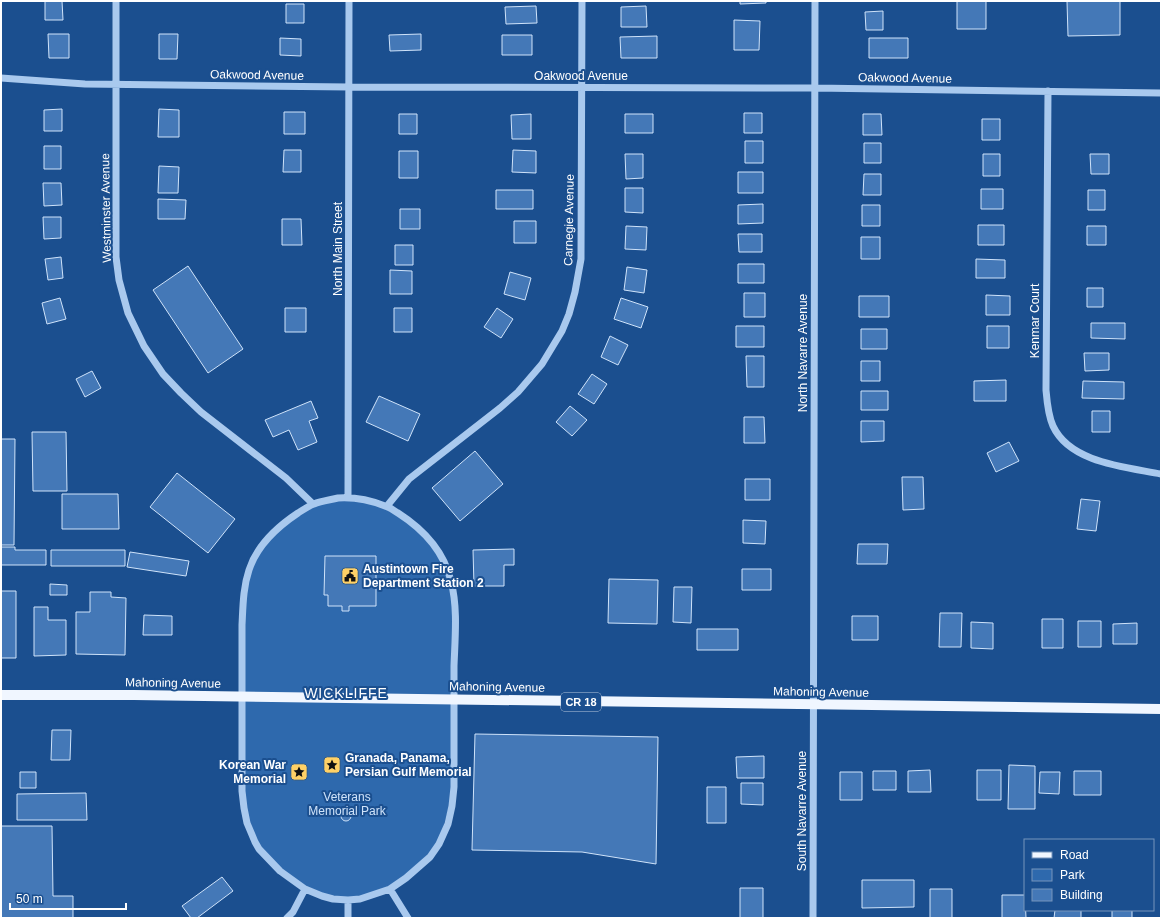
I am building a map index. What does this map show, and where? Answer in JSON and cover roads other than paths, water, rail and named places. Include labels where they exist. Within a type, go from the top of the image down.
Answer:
[{"type":"main road","name":"Mahoning Avenue","points":[[1,695],[134,695],[242,698],[1161,709]]},
{"type":"street","name":"Westminster Avenue","points":[[116,1],[116,257],[123,296],[128,313],[144,346],[154,362],[180,393],[286,478],[313,504]]},
{"type":"street","name":"North Main Street","points":[[348,498],[349,1]]},
{"type":"street","name":"Carnegie Avenue","points":[[387,506],[409,479],[500,408],[518,392],[542,364],[562,331],[575,292],[581,259],[582,1]]},
{"type":"street","name":"North Navarre Avenue","points":[[814,705],[815,1]]},
{"type":"street","name":"Oakwood Avenue","points":[[1,78],[85,84],[349,87],[815,88],[1161,93]]},
{"type":"street","name":"Kenmar Court","points":[[1048,91],[1046,390],[1047,403],[1052,425],[1057,434],[1065,443],[1080,453],[1108,463],[1161,474]]},
{"type":"street","points":[[338,498],[348,498],[365,500],[387,506],[408,520],[427,536],[445,564],[451,581],[454,603],[454,787],[448,824],[439,844],[430,857],[390,890],[360,899],[348,900],[322,896],[304,890],[280,871],[259,849],[247,823],[242,791],[242,698],[243,597],[249,570],[260,548],[271,535],[288,520],[313,504],[338,498]]},
{"type":"street","name":"South Navarre Avenue","points":[[813,918],[814,705]]},
{"type":"street","points":[[287,918],[293,912],[304,890]]},
{"type":"street","points":[[390,890],[408,918]]},
{"type":"street","points":[[348,900],[348,918]]},
{"type":"place","name":"Austintown Fire Department Station 2","points":[[350,576]]},
{"type":"place","name":"Granada, Panama, Persian Gulf Memorial","points":[[332,765]]},
{"type":"place","name":"Korean War Memorial","points":[[299,772]]},
{"type":"district","name":"WICKLIFFE","points":[[346,693]]},
{"type":"park label","name":"Veterans Memorial Park","points":[[347,804]]}]
